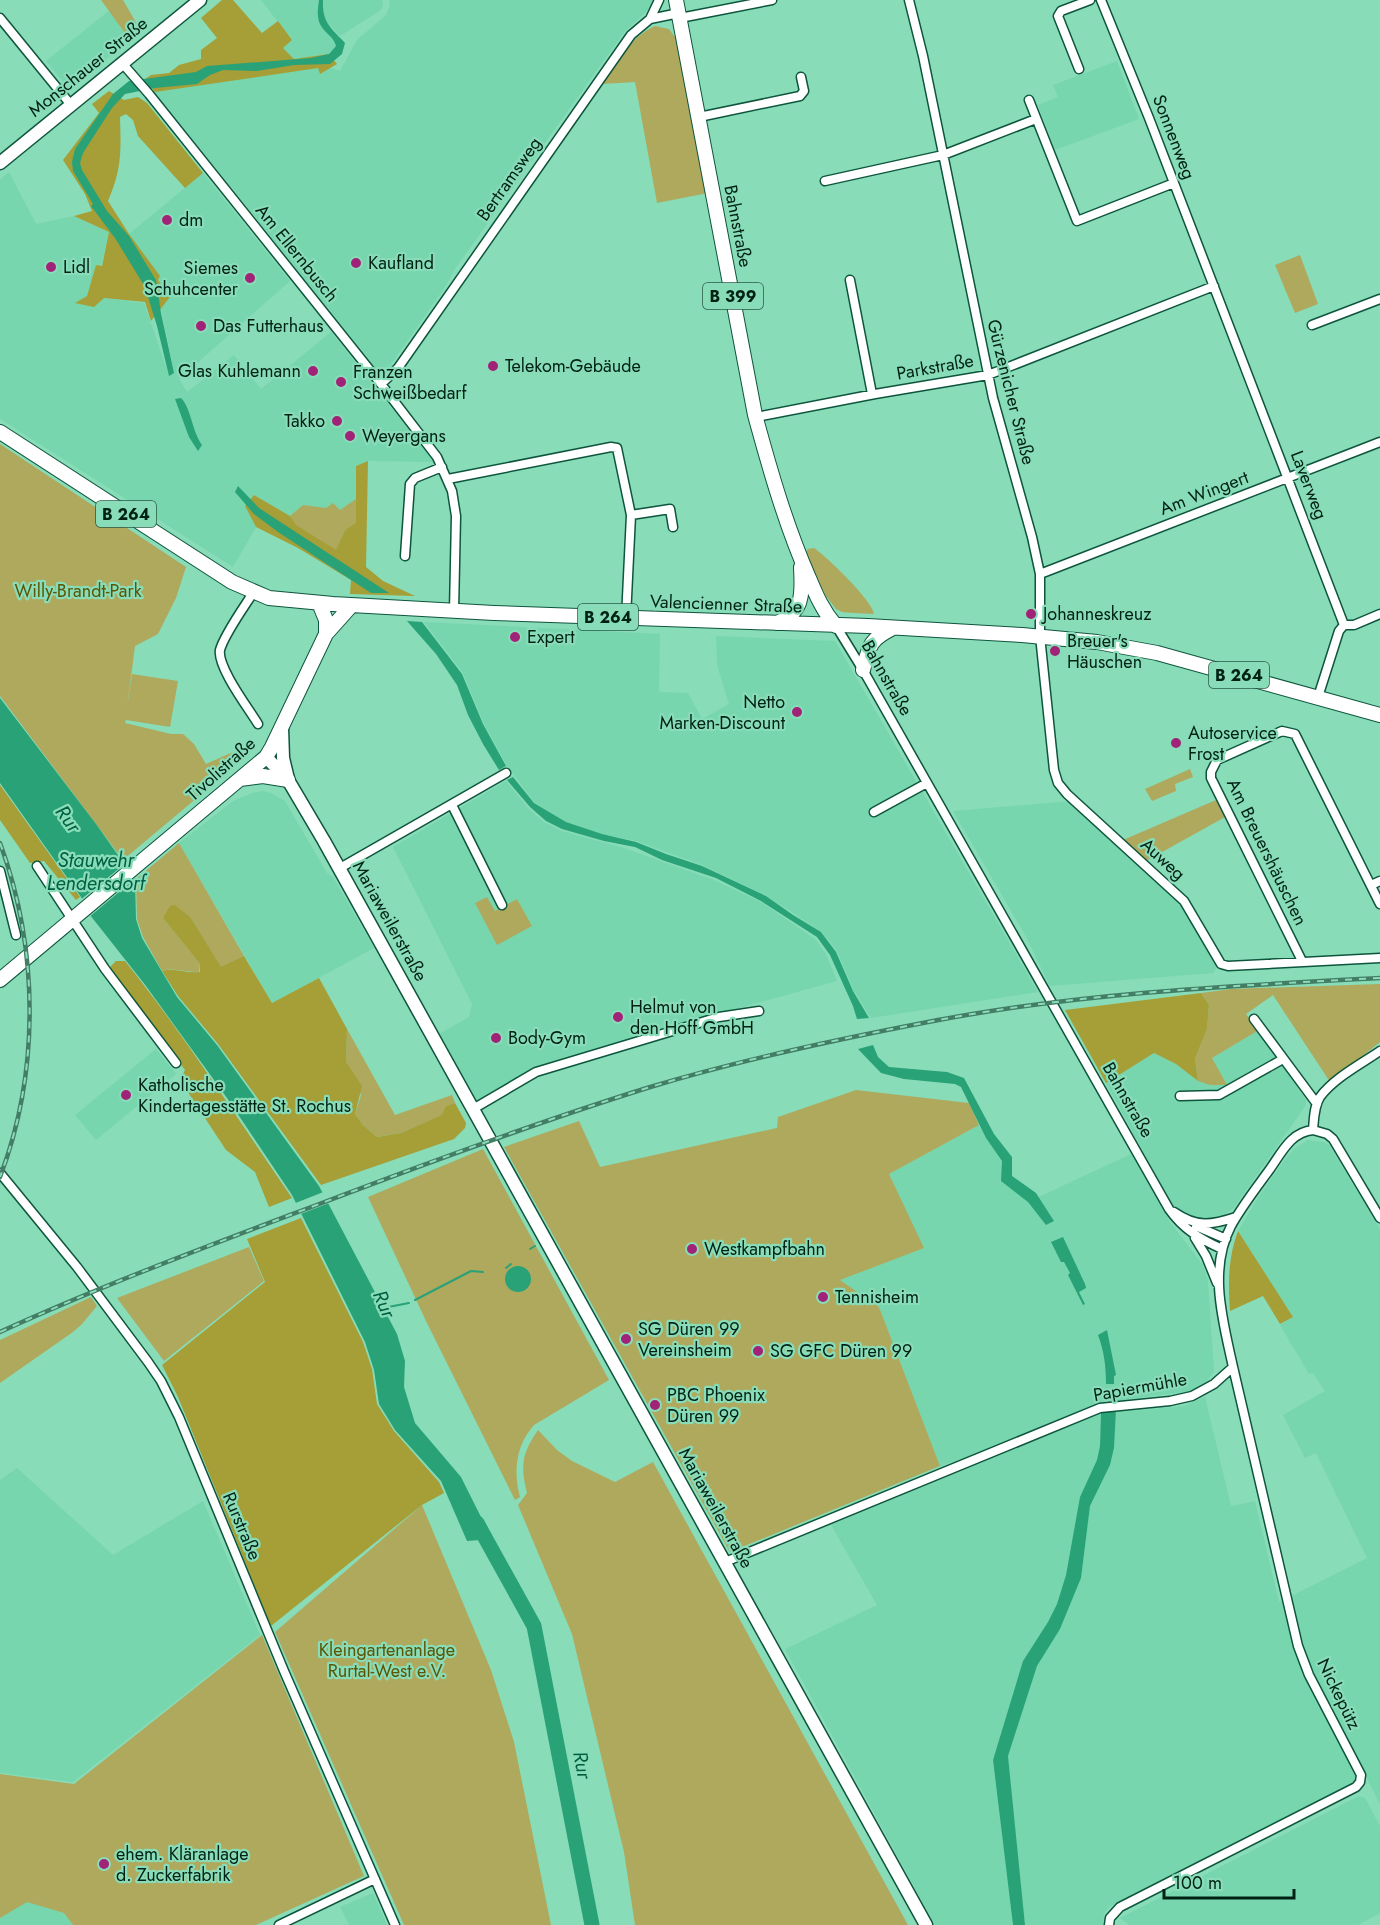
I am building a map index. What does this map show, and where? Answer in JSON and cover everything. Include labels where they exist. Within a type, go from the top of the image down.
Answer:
[{"type":"main road","name":"Monschauer Straße","points":[[0,163],[200,0]]},
{"type":"main road","name":"Bahnstraße","points":[[678,10],[756,417],[773,479],[801,559],[819,601],[836,626]]},
{"type":"main road","name":"Valencienner Straße","points":[[0,432],[210,569],[253,593],[269,598],[351,606],[1040,636],[1134,647],[1380,715]]},
{"type":"main road","points":[[775,623],[788,618],[797,609],[801,592],[801,559]]},
{"type":"main road","points":[[319,603],[326,620],[326,634]]},
{"type":"main road","name":"Tivolistraße","points":[[0,980],[266,757],[326,634],[351,606]]},
{"type":"main road","points":[[864,670],[869,645],[877,636],[893,628]]},
{"type":"main road","points":[[240,779],[262,776],[288,780],[282,751],[282,727]]},
{"type":"main road","name":"Mariaweilerstraße","points":[[266,757],[288,780],[340,868],[927,1925]]},
{"type":"street","points":[[650,19],[660,0]]},
{"type":"street","points":[[678,10],[772,0]]},
{"type":"street","name":"Gürzenicher Straße","points":[[909,0],[988,375],[1040,574],[1040,636]]},
{"type":"street","points":[[1079,69],[1058,16],[1061,11],[1090,0]]},
{"type":"street","name":"Sonnenweg","points":[[1101,0],[1214,286]]},
{"type":"street","name":"Bertramsweg","points":[[381,384],[398,368],[631,34],[650,19],[678,10]]},
{"type":"street","points":[[0,18],[71,105]]},
{"type":"street","name":"Am Ellernbusch","points":[[122,63],[431,448],[448,479],[456,516],[454,611]]},
{"type":"street","points":[[699,117],[800,96],[804,91],[801,77]]},
{"type":"street","points":[[1029,100],[1077,221],[1174,183]]},
{"type":"street","points":[[825,181],[942,155],[1036,119]]},
{"type":"street","points":[[850,280],[872,394]]},
{"type":"street","name":"Parkstraße","points":[[756,417],[872,394],[988,375],[1214,286]]},
{"type":"street","name":"Laverweg","points":[[1214,286],[1344,625]]},
{"type":"street","points":[[1312,325],[1380,299]]},
{"type":"street","name":"Am Wingert","points":[[1040,574],[1380,442]]},
{"type":"street","points":[[448,479],[611,447],[619,450],[631,515],[626,618]]},
{"type":"street","points":[[405,556],[410,484],[415,478],[442,468]]},
{"type":"street","points":[[631,515],[670,509],[673,528]]},
{"type":"street","points":[[253,593],[225,639],[220,654],[223,667],[258,724]]},
{"type":"street","points":[[1318,696],[1339,631],[1344,625],[1354,625],[1380,614]]},
{"type":"street","name":"Bahnstraße","points":[[836,626],[864,670],[1168,1209],[1190,1232],[1222,1249]]},
{"type":"street","name":"Auweg","points":[[1040,636],[1054,770],[1058,783],[1067,794],[1185,901],[1221,964],[1228,966],[1380,958]]},
{"type":"street","name":"Am Breuershäuschen","points":[[1302,961],[1211,778],[1211,772],[1217,760],[1282,731],[1295,734],[1380,904]]},
{"type":"street","points":[[340,868],[506,773]]},
{"type":"street","points":[[874,812],[927,783]]},
{"type":"street","points":[[452,805],[502,905]]},
{"type":"street","points":[[37,866],[74,917],[105,969],[176,1063]]},
{"type":"street","points":[[0,871],[16,935]]},
{"type":"street","points":[[1371,885],[1380,881]]},
{"type":"street","points":[[473,1109],[536,1072],[719,1017],[759,1011]]},
{"type":"street","points":[[1254,1019],[1317,1104]]},
{"type":"street","points":[[1313,1130],[1320,1097],[1338,1080],[1380,1051]]},
{"type":"street","points":[[1180,1096],[1219,1095],[1283,1059]]},
{"type":"street","points":[[1233,1367],[1219,1289],[1222,1249],[1236,1217],[1290,1141],[1304,1131],[1313,1130],[1327,1134],[1333,1139],[1380,1218]]},
{"type":"street","name":"Rurstraße","points":[[0,1173],[77,1267],[161,1381],[179,1417],[284,1671],[394,1925]]},
{"type":"street","name":"Bahnstraße","points":[[1168,1209],[1226,1239]]},
{"type":"street","name":"Bahnstraße","points":[[1184,1219],[1208,1225],[1236,1217]]},
{"type":"street","name":"Bahnstraße","points":[[1190,1232],[1206,1256],[1219,1289]]},
{"type":"street","name":"Papiermühle","points":[[725,1562],[1100,1408],[1170,1401],[1192,1396],[1214,1384],[1233,1367]]},
{"type":"street","name":"Nickepütz","points":[[1109,1925],[1110,1918],[1120,1906],[1308,1813],[1356,1787],[1360,1782],[1361,1775],[1309,1675],[1298,1646],[1233,1367]]},
{"type":"street","points":[[279,1925],[375,1879]]},
{"type":"shaded area","points":[[222,0],[233,0],[262,33],[278,21],[292,40],[283,48],[294,59],[329,54],[337,64],[320,74],[318,68],[155,92],[145,79],[151,75],[169,73],[179,65],[201,59],[201,50],[217,38],[201,18]]},
{"type":"shaded area","points":[[261,0],[319,0],[318,20],[336,46],[329,54],[294,59],[283,48],[292,40]]},
{"type":"shaded area","points":[[323,0],[382,0],[383,6],[381,10],[340,36],[325,20]]},
{"type":"shaded area","points":[[389,0],[655,0],[645,13],[625,31],[455,269],[390,366],[382,370],[377,369],[155,92],[318,67],[320,74],[330,68],[340,71],[357,40],[386,15],[390,5]]},
{"type":"shaded area","points":[[110,10],[130,40],[73,86],[66,85],[46,61]]},
{"type":"shaded area","points":[[1117,61],[1139,119],[1055,150],[1038,105],[1058,97],[1053,85]]},
{"type":"shaded area","points":[[109,91],[124,100],[138,97],[147,103],[203,173],[185,188],[138,136],[133,120],[126,114],[120,117],[120,160],[108,201],[160,276],[158,280],[170,297],[151,321],[145,302],[104,298],[94,307],[75,303],[87,296],[96,265],[102,266],[109,232],[74,216],[92,211],[85,194],[63,160],[99,113],[92,104]]},
{"type":"shaded area","points":[[9,172],[36,224],[74,216],[109,232],[101,266],[96,265],[87,296],[76,303],[103,298],[144,303],[169,375],[174,373],[161,308],[169,296],[158,280],[160,276],[129,234],[203,173],[290,281],[179,379],[187,392],[234,355],[261,389],[331,332],[435,462],[368,461],[356,466],[356,499],[340,511],[303,505],[290,516],[254,495],[245,506],[256,527],[233,567],[0,419],[0,180]]},
{"type":"shaded area","points":[[368,461],[366,567],[383,581],[415,596],[350,594],[351,580],[298,548],[256,527],[245,506],[254,495],[290,516],[296,525],[336,550],[345,530],[356,523],[356,466]]},
{"type":"shaded area","points":[[424,622],[660,634],[659,692],[688,693],[702,719],[729,704],[717,665],[716,636],[835,641],[1038,992],[871,1018],[854,991],[837,951],[822,932],[767,896],[702,865],[636,841],[602,834],[566,822],[534,802],[507,766],[484,724],[463,673]]},
{"type":"shaded area","points":[[506,781],[529,809],[544,822],[562,831],[624,848],[714,880],[761,902],[815,939],[826,954],[837,981],[537,1067],[475,1102],[439,1034],[469,1017],[472,1004],[393,847]]},
{"type":"shaded area","points":[[0,785],[80,897],[76,900],[44,861],[30,863],[0,820]]},
{"type":"shaded area","points":[[263,791],[285,801],[374,948],[272,1003],[179,843],[233,801]]},
{"type":"shaded area","points":[[1072,801],[1160,886],[1180,901],[1218,966],[1213,973],[1050,986],[1024,933],[953,811]]},
{"type":"shaded area","points":[[175,905],[191,918],[221,967],[244,956],[272,1003],[319,978],[347,1029],[346,1062],[362,1086],[355,1114],[363,1125],[377,1137],[401,1133],[442,1115],[446,1106],[455,1103],[466,1123],[465,1128],[454,1139],[321,1185],[218,1044],[178,996],[162,971],[200,972],[200,964],[163,918],[170,906]]},
{"type":"shaded area","points":[[116,961],[125,961],[147,989],[292,1198],[269,1207],[255,1172],[226,1150],[180,1080],[185,1070],[108,969]]},
{"type":"shaded area","points":[[1201,993],[1209,1005],[1207,1029],[1195,1059],[1198,1081],[1176,1064],[1154,1053],[1106,1083],[1065,1010]]},
{"type":"shaded area","points":[[1259,1030],[1306,1100],[1306,1105],[1233,1209],[1218,1218],[1194,1219],[1173,1206],[1106,1083],[1154,1053],[1176,1064],[1198,1081],[1226,1085],[1212,1058]]},
{"type":"shaded area","name":"Katholische Kindertagesstätte St. Rochus","points":[[156,1049],[176,1074],[96,1140],[75,1115]]},
{"type":"shaded area","points":[[979,1125],[1028,1202],[1131,1154],[1170,1222],[1203,1265],[1208,1281],[1214,1371],[1207,1381],[1192,1391],[1099,1403],[988,1450],[940,1466],[879,1307],[840,1280],[923,1248],[889,1174]]},
{"type":"shaded area","points":[[1308,1140],[1329,1145],[1380,1229],[1380,1804],[1366,1777],[1109,1907],[1104,1914],[1103,1925],[1025,1925],[1008,1756],[1037,1666],[1060,1629],[1081,1578],[1090,1506],[1110,1465],[1114,1448],[1116,1410],[1133,1411],[1184,1406],[1205,1397],[1231,1506],[1255,1501],[1279,1602],[1367,1558],[1316,1453],[1305,1458],[1283,1415],[1325,1391],[1313,1373],[1309,1374],[1280,1325],[1293,1317],[1238,1231],[1286,1158],[1295,1148]]},
{"type":"shaded area","points":[[301,1218],[363,1342],[372,1369],[377,1404],[394,1431],[439,1482],[444,1493],[422,1505],[271,1626],[178,1397],[162,1365],[265,1282],[247,1239]]},
{"type":"shaded area","points":[[1238,1231],[1293,1317],[1280,1324],[1263,1296],[1230,1311],[1232,1251]]},
{"type":"shaded area","points":[[1101,1413],[1100,1446],[1097,1460],[1080,1497],[1066,1575],[1057,1604],[1023,1661],[993,1760],[1013,1925],[935,1925],[785,1649],[877,1605],[831,1525]]},
{"type":"shaded area","points":[[17,1468],[113,1555],[203,1501],[260,1635],[73,1782],[0,1773],[0,1480]]},
{"type":"shaded area","points":[[1359,1796],[1365,1798],[1380,1826],[1380,1913],[1358,1925],[1129,1925],[1120,1918]]},
{"type":"shaded area","points":[[373,1893],[387,1925],[349,1925],[340,1907]]},
{"type":"shaded area","points":[[27,1901],[64,1913],[73,1925],[0,1925],[0,1918]]},
{"type":"green space","points":[[101,0],[123,0],[141,31],[130,40]]},
{"type":"green space","points":[[655,26],[669,29],[677,40],[708,193],[657,203],[635,82],[602,84],[631,44]]},
{"type":"green space","points":[[1300,255],[1318,304],[1295,313],[1275,265]]},
{"type":"green space","name":"Willy-Brandt-Park","points":[[0,444],[186,567],[176,598],[158,634],[135,646],[127,708],[132,674],[178,681],[170,727],[126,720],[125,723],[171,734],[183,734],[194,744],[206,764],[233,752],[236,765],[123,860],[0,696]]},
{"type":"green space","points":[[356,499],[356,524],[345,530],[336,551],[295,525],[290,516],[303,505],[326,508],[333,503],[340,510]]},
{"type":"green space","points":[[814,548],[858,590],[874,614],[842,612],[836,609],[826,596],[804,555],[808,549]]},
{"type":"green space","points":[[1190,769],[1193,777],[1175,784],[1176,791],[1152,801],[1145,789]]},
{"type":"green space","points":[[1216,800],[1225,817],[1146,861],[1123,840]]},
{"type":"green space","points":[[179,843],[244,956],[221,968],[191,918],[163,918],[200,964],[199,972],[162,971],[143,937],[137,919],[136,879]]},
{"type":"green space","points":[[487,897],[495,911],[517,899],[532,926],[497,945],[475,903]]},
{"type":"green space","points":[[1380,984],[1380,1042],[1330,1082],[1273,995],[1246,1014],[1259,1030],[1212,1058],[1227,1085],[1210,1085],[1198,1081],[1195,1059],[1207,1029],[1209,1005],[1201,993],[1231,989]]},
{"type":"green space","points":[[347,1029],[395,1115],[452,1095],[455,1103],[446,1106],[443,1115],[401,1133],[377,1137],[363,1125],[355,1114],[361,1095],[346,1062]]},
{"type":"green space","name":"SG GFC Düren 99","points":[[856,1090],[969,1103],[979,1125],[889,1174],[924,1248],[840,1280],[879,1307],[940,1466],[730,1552],[504,1147],[579,1121],[600,1167],[777,1128],[778,1117]]},
{"type":"green space","points":[[483,1149],[609,1380],[534,1425],[520,1450],[517,1478],[520,1497],[515,1500],[426,1321],[368,1197]]},
{"type":"green space","points":[[249,1247],[264,1281],[164,1361],[117,1298]]},
{"type":"green space","points":[[91,1297],[97,1306],[82,1324],[0,1383],[0,1340]]},
{"type":"green space","points":[[538,1430],[557,1450],[572,1461],[615,1482],[653,1462],[908,1925],[635,1925],[624,1852],[572,1634],[518,1505],[527,1493],[524,1460]]},
{"type":"green space","name":"Kleingartenanlage Rurtal-West e.V.","points":[[422,1505],[491,1670],[514,1742],[551,1925],[404,1925],[275,1632]]},
{"type":"green space","points":[[262,1635],[364,1876],[256,1925],[73,1925],[64,1913],[27,1902],[0,1918],[0,1774],[74,1784]]},
{"type":"water","points":[[319,0],[323,0],[324,14],[328,24],[345,43],[342,54],[330,64],[294,65],[257,71],[223,70],[197,84],[155,88],[125,94],[112,108],[83,153],[80,163],[82,170],[107,211],[129,236],[156,280],[174,373],[169,376],[145,287],[115,238],[91,206],[93,204],[73,171],[72,162],[75,149],[113,94],[129,81],[196,72],[207,66],[311,58],[329,54],[336,46],[334,40],[319,23]]},
{"type":"water","points":[[181,398],[202,445],[198,451],[189,437],[175,399]]},
{"type":"water","points":[[238,486],[259,508],[389,593],[371,593],[278,532],[254,514],[235,492]]},
{"type":"water","points":[[407,621],[422,622],[462,674],[483,724],[506,766],[499,770],[468,715],[457,685],[436,654]]},
{"type":"water","name":"Stauwehr Lendersdorf","points":[[0,698],[135,879],[136,919],[142,938],[177,997],[217,1045],[319,1186],[397,1334],[405,1361],[404,1387],[415,1423],[461,1477],[492,1539],[467,1541],[441,1481],[395,1430],[379,1404],[374,1370],[365,1342],[292,1195],[227,1098],[146,986],[90,915],[81,897],[0,783]]},
{"type":"water","points":[[513,777],[534,803],[566,822],[636,842],[702,866],[766,896],[821,932],[836,952],[853,991],[869,1018],[857,1019],[830,955],[817,937],[761,901],[716,878],[662,860],[635,847],[562,829],[546,821],[530,807],[507,780]]},
{"type":"water","points":[[873,1045],[878,1057],[889,1067],[947,1072],[964,1078],[994,1134],[1012,1157],[1012,1176],[1036,1193],[1054,1221],[1046,1225],[1028,1202],[1001,1181],[1002,1161],[986,1138],[961,1087],[955,1084],[904,1079],[881,1073],[858,1049]]},
{"type":"water","points":[[1063,1237],[1085,1284],[1086,1288],[1079,1292],[1085,1304],[1083,1305],[1068,1275],[1070,1273],[1064,1262],[1061,1262],[1051,1242]]},
{"type":"water","points":[[518,1266],[527,1270],[531,1279],[527,1288],[518,1292],[509,1288],[505,1279],[509,1270]]},
{"type":"water","points":[[1107,1330],[1116,1375],[1114,1384],[1106,1384],[1106,1371],[1098,1335]]},
{"type":"water","points":[[1116,1410],[1114,1448],[1110,1465],[1090,1506],[1081,1578],[1060,1629],[1037,1666],[1008,1756],[1025,1925],[1013,1925],[993,1760],[1023,1661],[1057,1604],[1066,1575],[1080,1497],[1097,1460],[1100,1446],[1101,1413]]},
{"type":"pier","points":[[127,862],[137,877],[88,918],[79,901]]},
{"type":"pier","points":[[326,1191],[332,1202],[298,1215],[293,1204]]},
{"type":"waterway","points":[[530,1249],[535,1246]]},
{"type":"waterway","points":[[506,1268],[511,1264]]},
{"type":"waterway","points":[[415,1300],[471,1271],[483,1272]]},
{"type":"waterway","points":[[383,1308],[409,1303]]},
{"type":"waterway","name":"Rur","points":[[477,1523],[534,1626],[592,1925]]},
{"type":"railway","points":[[0,843],[13,883],[22,925],[28,968],[30,1010],[28,1053],[22,1095],[13,1137],[0,1177]]},
{"type":"railway","points":[[0,1332],[156,1266],[438,1159],[605,1101],[716,1068],[893,1029],[1040,1004],[1153,992],[1380,978]]},
{"type":"place","name":"dm","points":[[167,220]]},
{"type":"place","name":"Kaufland","points":[[356,263]]},
{"type":"place","name":"Lidl","points":[[51,267]]},
{"type":"place","name":"Siemes Schuhcenter","points":[[250,278]]},
{"type":"place","name":"Das Futterhaus","points":[[201,326]]},
{"type":"place","name":"Telekom-Gebäude","points":[[493,366]]},
{"type":"place","name":"Glas Kuhlemann","points":[[313,371]]},
{"type":"place","name":"Franzen Schweißbedarf","points":[[341,382]]},
{"type":"place","name":"Takko","points":[[337,421]]},
{"type":"place","name":"Weyergans","points":[[350,436]]},
{"type":"place","name":"Johanneskreuz","points":[[1031,614]]},
{"type":"place","name":"Expert","points":[[515,637]]},
{"type":"place","name":"Breuer's Häuschen","points":[[1055,651]]},
{"type":"place","name":"Netto Marken-Discount","points":[[797,712]]},
{"type":"place","name":"Autoservice Frost","points":[[1176,743]]},
{"type":"place","name":"Helmut von den Hoff GmbH","points":[[618,1017]]},
{"type":"place","name":"Body-Gym","points":[[496,1038]]},
{"type":"place","name":"Katholische Kindertagesstätte St. Rochus","points":[[126,1095]]},
{"type":"place","name":"Westkampfbahn","points":[[692,1249]]},
{"type":"place","name":"Tennisheim","points":[[823,1297]]},
{"type":"place","name":"SG Düren 99 Vereinsheim","points":[[626,1339]]},
{"type":"place","name":"SG GFC Düren 99","points":[[758,1351]]},
{"type":"place","name":"PBC Phoenix Düren 99","points":[[655,1405]]},
{"type":"place","name":"ehem. Kläranlage d. Zuckerfabrik","points":[[104,1864]]}]
